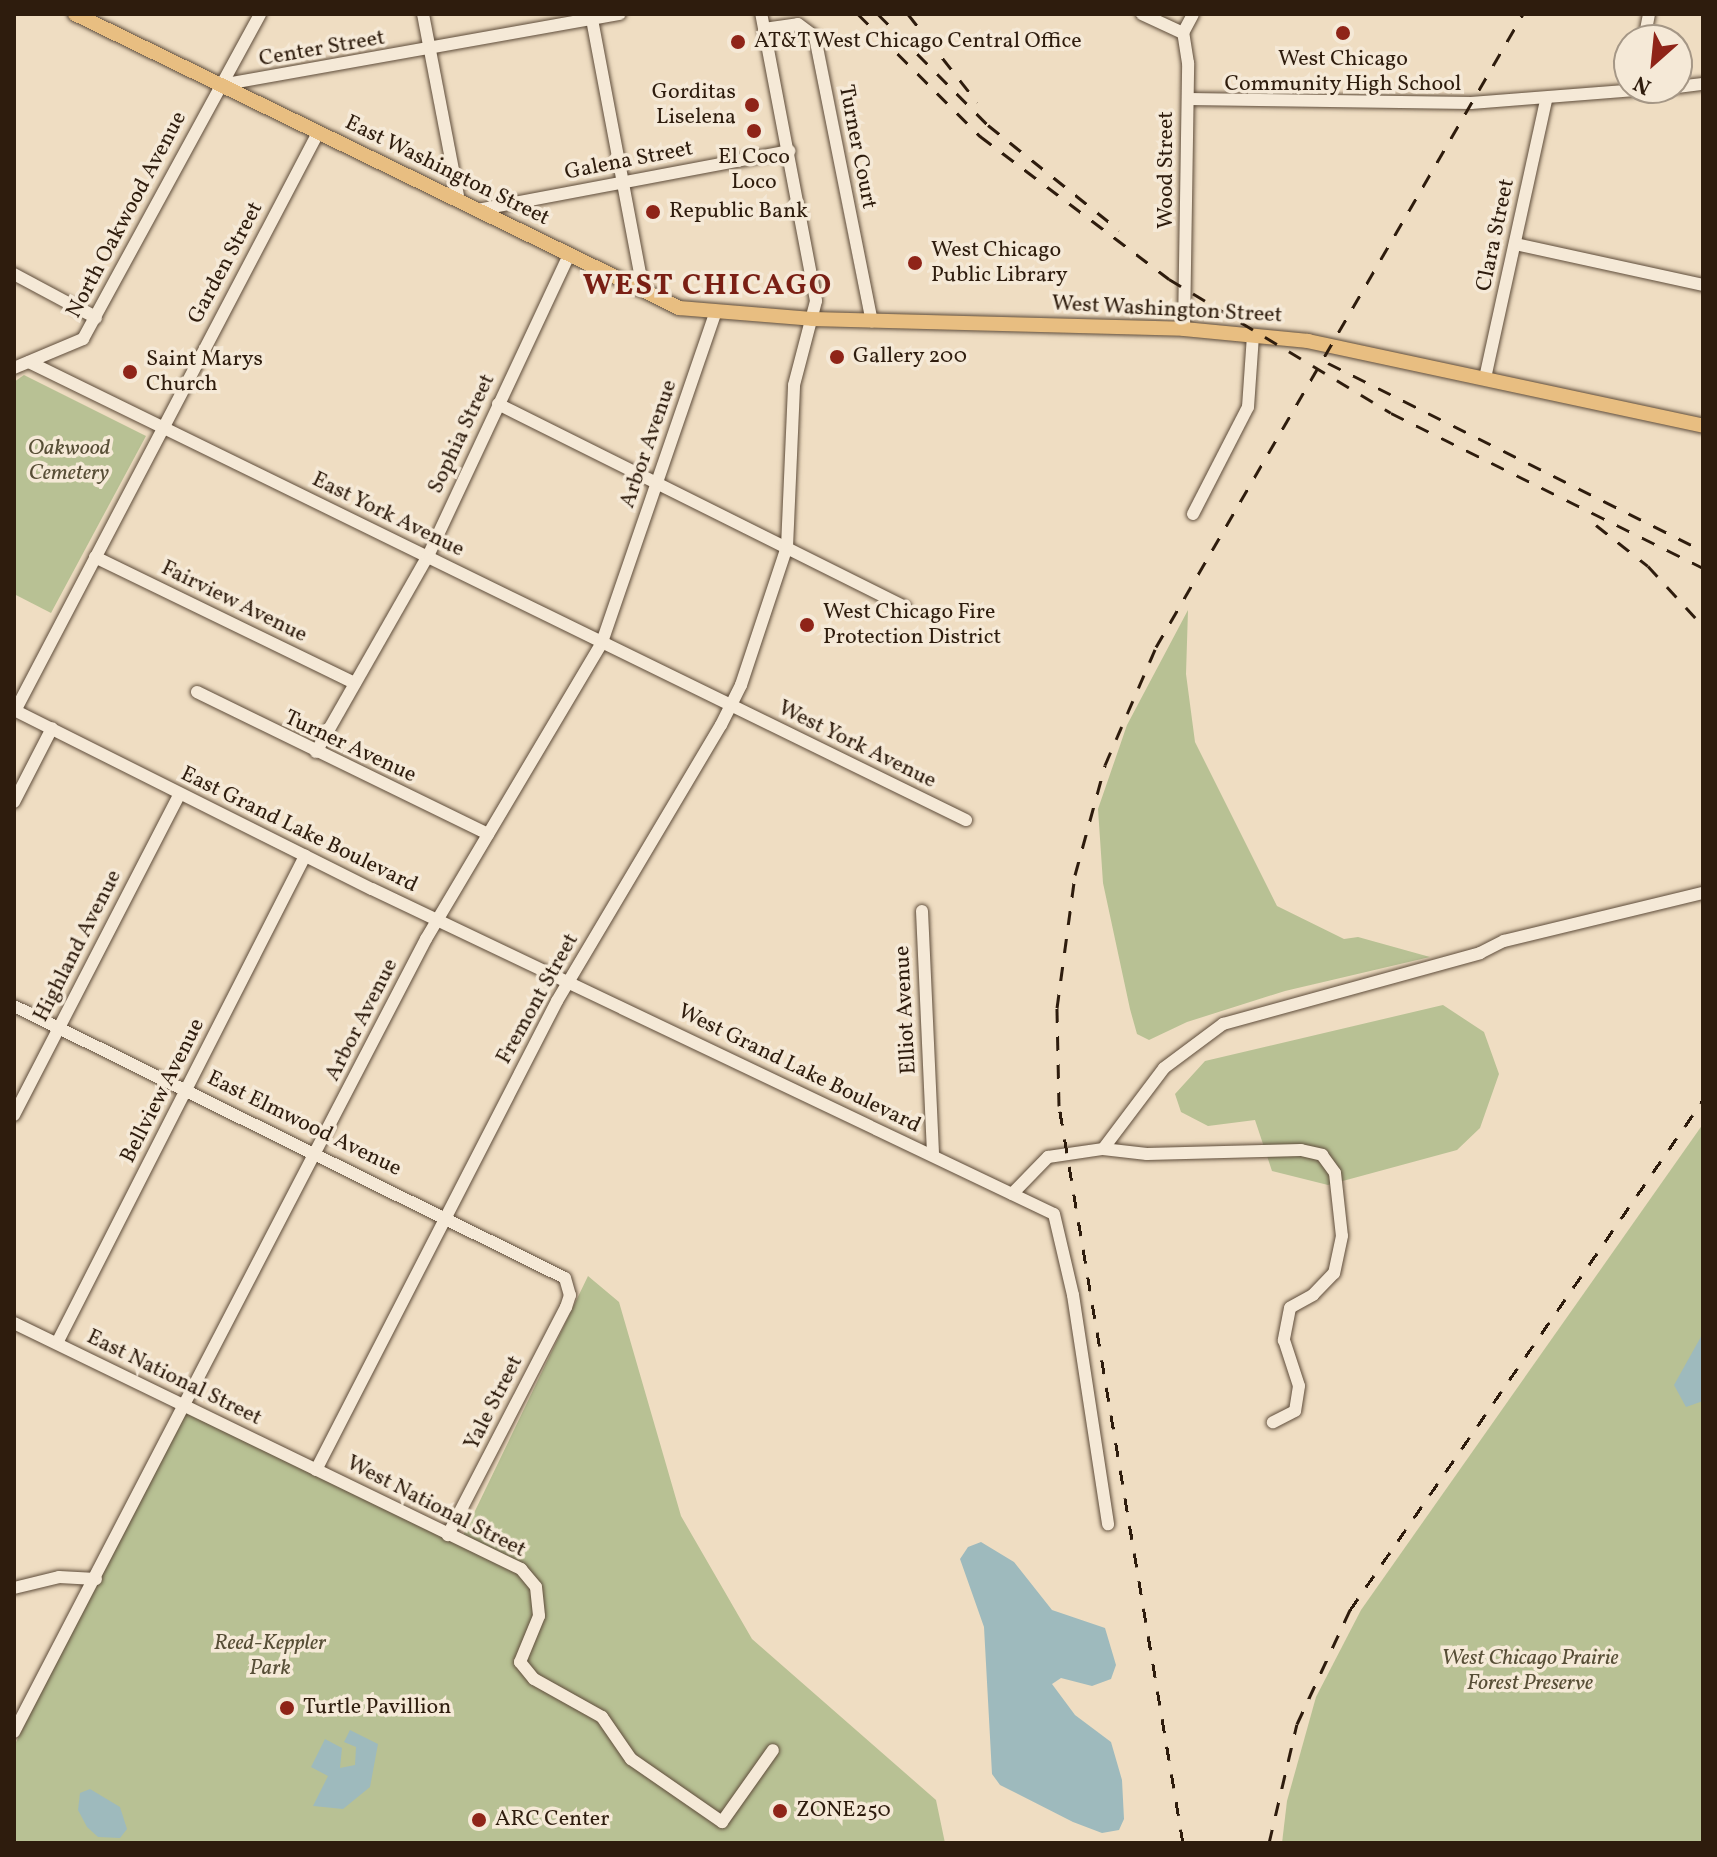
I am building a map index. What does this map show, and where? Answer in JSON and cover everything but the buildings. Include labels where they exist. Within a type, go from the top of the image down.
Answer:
[{"type":"main road","name":"East Washington Street","points":[[75,14],[679,308],[715,314],[812,319]]},
{"type":"main road","name":"West Washington Street","points":[[812,319],[1184,329],[1308,341],[1703,426]]},
{"type":"street","name":"North Oakwood Avenue","points":[[14,368],[83,339],[260,14]]},
{"type":"street","points":[[423,14],[459,201]]},
{"type":"street","name":"Center Street","points":[[220,85],[620,14]]},
{"type":"street","name":"Fremont Street","points":[[316,1470],[567,983],[730,705],[787,547],[794,385],[816,301],[761,14]]},
{"type":"street","points":[[1142,14],[1183,33],[1193,14]]},
{"type":"street","points":[[591,17],[623,182],[638,289]]},
{"type":"street","name":"Turner Court","points":[[764,29],[798,24],[815,37],[872,321]]},
{"type":"street","name":"Wood Street","points":[[1183,33],[1188,99],[1184,329]]},
{"type":"street","points":[[1188,99],[1546,100],[1613,92]]},
{"type":"street","name":"Clara Street","points":[[1485,378],[1546,100]]},
{"type":"street","name":"Garden Street","points":[[14,710],[318,133]]},
{"type":"street","name":"Galena Street","points":[[477,210],[789,151]]},
{"type":"street","points":[[1515,244],[1703,285]]},
{"type":"street","name":"Sophia Street","points":[[316,752],[428,556],[569,255]]},
{"type":"street","points":[[14,274],[96,318]]},
{"type":"street","name":"Arbor Avenue","points":[[14,1732],[187,1406],[437,920],[602,642],[715,314]]},
{"type":"street","points":[[1193,514],[1248,407],[1253,336]]},
{"type":"street","name":"East York Avenue","points":[[29,362],[730,705]]},
{"type":"street","points":[[498,404],[905,607]]},
{"type":"street","name":"Fairview Avenue","points":[[95,557],[355,683]]},
{"type":"street","name":"Turner Avenue","points":[[197,692],[488,834]]},
{"type":"street","name":"West York Avenue","points":[[730,705],[966,820]]},
{"type":"street","name":"East Grand Lake Boulevard","points":[[14,710],[179,795],[567,983]]},
{"type":"street","points":[[14,802],[52,728]]},
{"type":"street","name":"Highland Avenue","points":[[14,1115],[179,795]]},
{"type":"street","name":"Bellview Avenue","points":[[57,1343],[305,856]]},
{"type":"street","points":[[1103,1149],[1164,1068],[1223,1024],[1480,953],[1504,941],[1703,893]]},
{"type":"street","name":"Elliot Avenue","points":[[922,911],[933,1155]]},
{"type":"street","name":"West Grand Lake Boulevard","points":[[567,983],[1054,1214],[1073,1295],[1108,1524]]},
{"type":"street","name":"East Elmwood Avenue","points":[[14,1006],[562,1275],[569,1288]]},
{"type":"street","points":[[1012,1194],[1048,1157],[1103,1149],[1147,1154],[1301,1150],[1322,1155],[1335,1173],[1342,1236],[1334,1273],[1313,1295],[1290,1308],[1284,1340],[1299,1386],[1295,1411],[1273,1422]]},
{"type":"street","name":"Yale Street","points":[[448,1535],[566,1307],[569,1288]]},
{"type":"street","name":"East National Street","points":[[14,1323],[316,1470]]},
{"type":"street","name":"West National Street","points":[[316,1470],[521,1569],[536,1587],[539,1616],[520,1662],[534,1679],[602,1717],[631,1759],[722,1822],[773,1750]]},
{"type":"street","points":[[14,1588],[59,1577],[96,1579]]},
{"type":"green space","name":"Oakwood Cemetery","points":[[24,375],[146,436],[51,613],[14,594],[14,382]]},
{"type":"green space","points":[[1188,610],[1186,674],[1195,742],[1277,906],[1344,939],[1358,937],[1430,957],[1285,991],[1187,1022],[1149,1040],[1137,1034],[1130,1009],[1103,883],[1098,809],[1127,725]]},
{"type":"green space","points":[[1443,1005],[1484,1032],[1499,1074],[1480,1128],[1457,1150],[1328,1185],[1272,1171],[1255,1120],[1208,1126],[1181,1112],[1175,1094],[1205,1061]]},
{"type":"green space","name":"West Chicago Prairie Forest Preserve","points":[[1703,1124],[1703,1843],[1282,1843],[1287,1801],[1316,1697],[1361,1610]]},
{"type":"green space","name":"Reed-Keppler Park","points":[[588,1276],[619,1302],[681,1516],[752,1639],[936,1800],[945,1843],[14,1843],[14,1746],[187,1406],[461,1540]]},
{"type":"water","points":[[1703,1333],[1703,1401],[1686,1407],[1674,1385]]},
{"type":"water","points":[[981,1542],[1014,1562],[1052,1610],[1105,1628],[1116,1665],[1111,1679],[1092,1686],[1061,1678],[1052,1684],[1075,1715],[1111,1742],[1122,1780],[1124,1819],[1119,1830],[1102,1833],[1073,1822],[1000,1785],[992,1774],[984,1627],[960,1559],[968,1547]]},
{"type":"water","points":[[350,1730],[378,1744],[370,1787],[343,1809],[313,1806],[328,1776],[311,1767],[325,1739],[342,1748],[340,1768],[355,1765],[356,1747],[344,1742]]},
{"type":"water","points":[[90,1789],[120,1807],[127,1829],[120,1838],[98,1837],[87,1827],[78,1810],[80,1793]]},
{"type":"railway","points":[[858,14],[980,136],[1169,279],[1391,413],[1703,568]]},
{"type":"railway","points":[[878,14],[988,125],[1119,230]]},
{"type":"railway","points":[[908,14],[977,102]]},
{"type":"railway","points":[[1183,1843],[1059,1106],[1057,1008],[1075,875],[1105,765],[1156,647],[1523,14]]},
{"type":"railway","points":[[1328,363],[1703,551]]},
{"type":"railway","points":[[1596,525],[1648,566],[1703,626]]},
{"type":"railway","points":[[1269,1843],[1297,1724],[1350,1610],[1703,1100]]},
{"type":"place","name":"West Chicago Community High School","points":[[1343,33]]},
{"type":"place","name":"AT&T West Chicago Central Office","points":[[738,42]]},
{"type":"place","name":"Gorditas Liselena","points":[[752,105]]},
{"type":"place","name":"El Coco Loco","points":[[754,131]]},
{"type":"place","name":"Republic Bank","points":[[653,212]]},
{"type":"place","name":"West Chicago Public Library","points":[[915,263]]},
{"type":"place","name":"Gallery 200","points":[[837,357]]},
{"type":"place","name":"Saint Marys Church","points":[[130,372]]},
{"type":"place","name":"West Chicago Fire Protection District","points":[[807,625]]},
{"type":"place","name":"Turtle Pavillion","points":[[287,1708]]},
{"type":"place","name":"ZONE250","points":[[780,1811]]},
{"type":"place","name":"ARC Center","points":[[479,1820]]},
{"type":"district","name":"WEST CHICAGO","points":[[708,286]]}]
